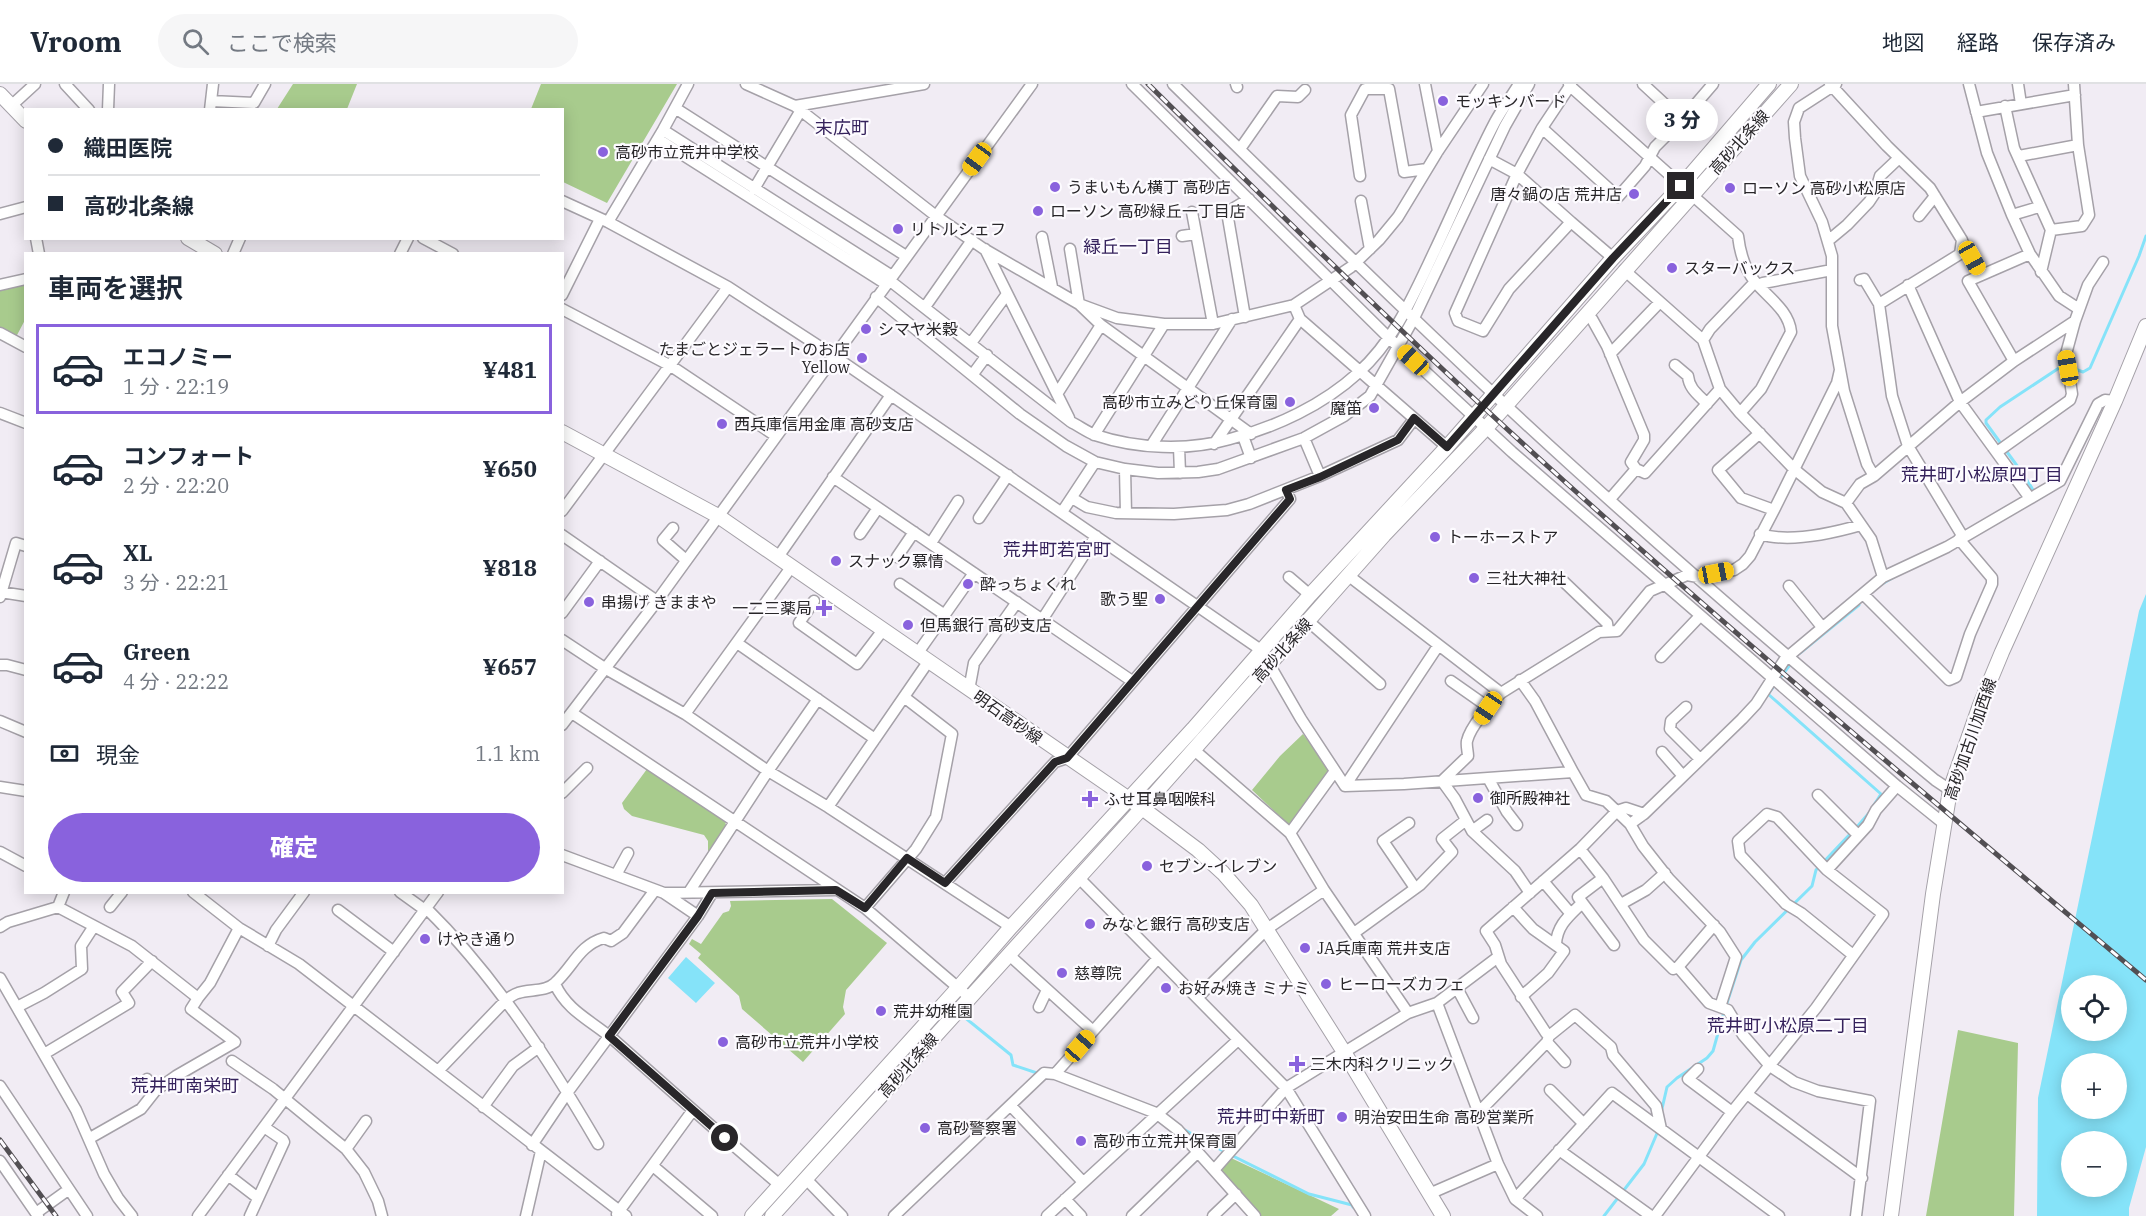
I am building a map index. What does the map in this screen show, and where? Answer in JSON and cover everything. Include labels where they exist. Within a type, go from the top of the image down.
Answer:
[{"type":"main road","name":"高砂北条線","points":[[752,1216],[964,993],[1008,954],[1079,878],[1269,664],[1486,428],[1624,270],[1768,84]]},
{"type":"main road","name":"高砂北条線","points":[[772,1216],[964,993],[1011,927],[1127,798],[1193,729],[1310,595],[1447,447],[1613,258],[1686,191],[1791,84]]},
{"type":"main road","points":[[0,94],[24,119]]},
{"type":"main road","points":[[191,240],[212,252]]},
{"type":"main road","name":"高砂加古川加西線","points":[[1891,1216],[1943,823],[1950,790],[1980,705],[2002,652],[2115,401],[2146,326]]},
{"type":"main road","name":"明石高砂線","points":[[564,433],[718,516],[1067,758],[1142,807],[1198,850],[1223,873],[1268,929],[1443,1216]]},
{"type":"street","points":[[11,106],[34,84]]},
{"type":"street","points":[[65,84],[87,108]]},
{"type":"street","points":[[108,108],[109,84]]},
{"type":"street","points":[[213,84],[210,105],[254,103],[265,84]]},
{"type":"street","points":[[564,291],[604,221],[661,134],[688,84]]},
{"type":"street","points":[[746,84],[798,108],[936,216],[984,249],[1079,304],[1101,325],[1143,357],[1230,419],[1247,435],[1251,458]]},
{"type":"street","points":[[754,189],[798,108],[861,89],[924,84]]},
{"type":"street","points":[[564,723],[657,602],[1032,84]]},
{"type":"street","points":[[1132,84],[1393,342],[1486,428],[1663,585],[1943,823]]},
{"type":"street","points":[[1173,84],[1355,262],[1505,404],[1788,657],[1950,790]]},
{"type":"street","points":[[1425,84],[1438,151]]},
{"type":"street","points":[[1079,304],[1117,318],[1164,324],[1213,324],[1294,305],[1355,262],[1370,249],[1398,217],[1438,151],[1483,84]]},
{"type":"street","points":[[1410,314],[1496,120],[1519,84]]},
{"type":"street","points":[[876,297],[1020,414],[1065,446],[1095,462],[1158,473],[1218,469],[1304,438],[1344,416],[1370,396],[1377,386],[1393,342],[1410,314],[1505,126],[1529,84]]},
{"type":"street","points":[[1571,222],[1509,289],[1483,331],[1458,321],[1455,313],[1517,174],[1570,84],[1737,236],[1742,259],[1757,284],[1776,302],[1790,324],[1791,332],[1761,389],[1740,412]]},
{"type":"street","points":[[1643,84],[1683,120]]},
{"type":"street","points":[[1542,128],[1618,197],[1645,166],[1655,147],[1683,120],[1713,84]]},
{"type":"street","points":[[1970,84],[1987,153],[2030,254],[2059,296],[2079,309]]},
{"type":"street","points":[[2018,84],[2021,104]]},
{"type":"street","points":[[1874,476],[1867,464],[1844,391],[1832,326],[1832,256],[1829,240],[1800,176],[1794,122],[1799,108],[1833,85],[1866,125],[1930,188],[1981,275]]},
{"type":"street","points":[[1360,176],[1351,115],[1365,89],[1389,89],[1404,172],[1427,170]]},
{"type":"street","points":[[1240,149],[1277,96],[1298,97],[1305,90]]},
{"type":"street","points":[[1976,112],[2021,104],[2074,90],[2078,145],[2089,215],[2082,226],[2051,230]]},
{"type":"street","points":[[2005,106],[2009,128],[2019,156],[2039,207],[2051,230],[2041,272]]},
{"type":"street","points":[[675,108],[906,256]]},
{"type":"street","points":[[661,134],[754,189],[889,280],[1071,422],[1094,435],[1127,443],[1179,447],[1214,444],[1247,435],[1306,410],[1342,387],[1393,342]]},
{"type":"street","points":[[661,134],[889,280]]},
{"type":"street","points":[[2019,156],[2078,145]]},
{"type":"street","points":[[1829,240],[1869,202],[1875,193],[1880,176],[1899,158]]},
{"type":"street","points":[[1489,159],[1517,174],[1613,258]]},
{"type":"street","points":[[1919,216],[1935,196]]},
{"type":"street","points":[[1245,317],[1227,212],[1249,199]]},
{"type":"street","points":[[1361,201],[1370,249]]},
{"type":"street","points":[[564,202],[728,287],[834,356],[1261,650],[1301,719],[1345,786]]},
{"type":"street","points":[[0,213],[24,207]]},
{"type":"street","points":[[2012,215],[2039,207]]},
{"type":"street","points":[[1192,212],[1213,324]]},
{"type":"street","points":[[1182,236],[1196,234]]},
{"type":"street","points":[[1042,237],[1052,287]]},
{"type":"street","points":[[427,240],[449,252]]},
{"type":"street","points":[[926,308],[972,240]]},
{"type":"street","points":[[1879,304],[1960,254],[1962,240]]},
{"type":"street","points":[[984,249],[1071,422]]},
{"type":"street","points":[[1070,249],[1079,304]]},
{"type":"street","points":[[2014,361],[1968,281],[2030,254]]},
{"type":"street","points":[[1997,452],[2070,400],[2072,394],[2066,354],[2088,285],[2103,262]]},
{"type":"street","points":[[1624,270],[1702,340],[1720,389],[1760,434],[1794,469],[1822,492],[1846,503],[1871,539],[1884,577]]},
{"type":"street","points":[[1702,340],[1710,329],[1757,284],[1785,283],[1832,270]]},
{"type":"street","points":[[0,285],[24,279]]},
{"type":"street","points":[[1860,280],[1864,279],[1879,304],[1893,396],[1908,446],[1961,538],[1992,578],[1992,584],[1970,634],[1956,677],[1949,680],[1864,595]]},
{"type":"street","points":[[1908,285],[1960,402],[2029,497]]},
{"type":"street","points":[[564,508],[728,287]]},
{"type":"street","points":[[971,343],[1007,294]]},
{"type":"street","points":[[1610,354],[1660,302]]},
{"type":"street","points":[[1294,305],[1300,319],[1447,447]]},
{"type":"street","points":[[564,310],[671,366],[776,436]]},
{"type":"street","points":[[1151,446],[1232,319]]},
{"type":"street","points":[[1214,444],[1300,319]]},
{"type":"street","points":[[1592,319],[1610,354],[1644,435],[1644,440],[1630,462],[1636,469],[1645,473],[1720,389]]},
{"type":"street","points":[[1846,503],[1860,484],[1874,476],[1960,402],[2014,361],[2075,321]]},
{"type":"street","points":[[1094,435],[1164,324]]},
{"type":"street","points":[[1057,394],[1101,325]]},
{"type":"street","points":[[0,333],[24,346]]},
{"type":"street","points":[[973,374],[987,355]]},
{"type":"street","points":[[1675,365],[1688,376],[1688,383],[1707,404]]},
{"type":"street","points":[[1442,781],[1468,756],[1467,741],[1488,708],[1501,693],[1599,632],[1617,631],[1650,591],[1687,575],[1698,577],[1734,570],[1743,564],[1750,556],[1774,510],[1837,383],[1840,370]]},
{"type":"street","points":[[778,557],[891,395]]},
{"type":"street","points":[[1630,824],[1644,814],[1756,704],[1788,657],[1884,577],[1961,538],[2060,480],[2098,404],[2105,400],[2115,401]]},
{"type":"street","points":[[0,412],[24,422]]},
{"type":"street","points":[[1072,498],[1087,507],[1126,513],[1174,514],[1227,510],[1320,477],[1398,440],[1414,418]]},
{"type":"street","points":[[1760,434],[1718,470],[1741,498],[1774,510]]},
{"type":"street","points":[[1304,438],[1320,477]]},
{"type":"street","points":[[1179,447],[1180,473]]},
{"type":"street","points":[[1062,512],[1095,462]]},
{"type":"street","points":[[1125,469],[1126,513]]},
{"type":"street","points":[[1610,499],[1636,469]]},
{"type":"street","points":[[979,518],[982,504],[1008,475]]},
{"type":"street","points":[[833,477],[1132,681]]},
{"type":"street","points":[[945,883],[1055,762],[1067,758],[1290,499],[1286,490]]},
{"type":"street","points":[[931,543],[958,501]]},
{"type":"street","points":[[860,534],[879,508]]},
{"type":"street","points":[[1760,534],[1813,539],[1861,525]]},
{"type":"street","points":[[673,528],[663,540],[686,560]]},
{"type":"street","points":[[897,557],[914,532]]},
{"type":"street","points":[[564,536],[657,602]]},
{"type":"street","points":[[1042,620],[1096,536]]},
{"type":"street","points":[[24,545],[16,543],[0,593],[24,596]]},
{"type":"street","points":[[564,610],[600,561]]},
{"type":"street","points":[[685,714],[792,566]]},
{"type":"street","points":[[828,807],[904,697],[945,615],[974,573]]},
{"type":"street","points":[[1349,576],[1501,693]]},
{"type":"street","points":[[1289,577],[1310,595]]},
{"type":"street","points":[[1562,580],[1576,586],[1607,622],[1608,631]]},
{"type":"street","points":[[900,584],[945,615]]},
{"type":"street","points":[[1789,586],[1822,627]]},
{"type":"street","points":[[814,602],[799,623],[857,664],[883,630]]},
{"type":"street","points":[[969,690],[974,663],[1017,602]]},
{"type":"street","points":[[1660,657],[1700,616]]},
{"type":"street","points":[[1308,621],[1380,684]]},
{"type":"street","points":[[564,641],[606,669],[685,714],[768,771],[828,807],[1011,927]]},
{"type":"street","points":[[736,643],[875,739]]},
{"type":"street","points":[[1345,786],[1438,646]]},
{"type":"street","points":[[0,665],[24,670]]},
{"type":"street","points":[[1520,680],[1586,795],[1606,801],[1630,824],[1643,846],[1714,925],[1736,957],[1720,1007]]},
{"type":"street","points":[[1450,681],[1488,708]]},
{"type":"street","points":[[865,908],[916,849],[936,817],[952,734],[904,697]]},
{"type":"street","points":[[688,892],[818,699]]},
{"type":"street","points":[[1686,707],[1671,721],[1670,729],[1700,759]]},
{"type":"street","points":[[572,713],[865,908],[964,993]]},
{"type":"street","points":[[0,721],[24,731]]},
{"type":"street","points":[[1193,749],[1290,833],[1324,890],[1408,1012]]},
{"type":"street","points":[[1662,752],[1683,776]]},
{"type":"street","points":[[564,791],[587,768]]},
{"type":"street","points":[[1290,833],[1335,771]]},
{"type":"street","points":[[1345,786],[1573,772]]},
{"type":"street","points":[[1488,778],[1517,825]]},
{"type":"street","points":[[1442,781],[1472,831],[1515,871],[1530,893]]},
{"type":"street","points":[[1827,870],[1868,825],[1876,810],[1897,786]]},
{"type":"street","points":[[0,789],[24,791]]},
{"type":"street","points":[[1818,795],[1858,835]]},
{"type":"street","points":[[1565,1062],[1501,964],[1495,945],[1486,931],[1580,849],[1617,811],[1626,807],[1644,814]]},
{"type":"street","points":[[1559,1150],[1653,1216],[1732,1112],[1816,1008],[1883,914],[1827,870],[1777,817],[1767,814],[1738,841],[1740,855],[1786,904],[1801,913],[1853,955]]},
{"type":"street","points":[[1354,933],[1415,888],[1452,852],[1442,839],[1466,820]]},
{"type":"street","points":[[1472,831],[1487,820]]},
{"type":"street","points":[[1409,823],[1383,841],[1415,888]]},
{"type":"street","points":[[1580,849],[1603,878],[1644,939],[1673,969],[1678,967],[1714,925]]},
{"type":"street","points":[[0,852],[24,865]]},
{"type":"street","points":[[616,875],[628,853]]},
{"type":"street","points":[[564,856],[659,891],[698,916]]},
{"type":"street","points":[[1621,904],[1646,890],[1665,873]]},
{"type":"street","points":[[1079,878],[1286,1088],[1365,1216]]},
{"type":"street","points":[[1603,878],[1578,897],[1614,945]]},
{"type":"street","points":[[1543,880],[1571,914]]},
{"type":"street","points":[[659,891],[712,893],[836,890]]},
{"type":"street","points":[[1198,997],[1268,929],[1324,890]]},
{"type":"street","points":[[438,1071],[506,1000],[517,993],[542,989],[555,984],[575,957],[586,947],[604,938],[611,941],[623,933],[659,891]]},
{"type":"street","points":[[526,1216],[537,1148],[567,1093],[698,916],[712,893]]},
{"type":"street","points":[[58,906],[63,894]]},
{"type":"street","points":[[110,907],[120,894]]},
{"type":"street","points":[[196,894],[238,928],[299,964],[621,1214],[693,1110]]},
{"type":"street","points":[[268,946],[276,930],[303,894]]},
{"type":"street","points":[[403,894],[426,909],[466,951],[506,1000],[598,1144]]},
{"type":"street","points":[[198,1216],[437,894]]},
{"type":"street","points":[[1556,944],[1560,926],[1582,903]]},
{"type":"street","points":[[0,927],[8,922],[58,906],[132,946],[198,998]]},
{"type":"street","points":[[1513,907],[1533,929],[1564,951],[1548,973],[1521,997]]},
{"type":"street","points":[[338,910],[394,952]]},
{"type":"street","points":[[17,1007],[82,969],[81,946],[94,926]]},
{"type":"street","points":[[90,1138],[141,1109],[157,1090],[203,1058],[235,1041],[191,1009],[210,983],[238,928]]},
{"type":"street","points":[[1008,954],[1093,1031]]},
{"type":"street","points":[[1214,1170],[1286,1088],[1408,1012],[1437,1003],[1498,957]]},
{"type":"street","points":[[1055,1074],[1158,958]]},
{"type":"street","points":[[44,1054],[129,1003],[122,992],[152,961]]},
{"type":"street","points":[[1678,967],[1709,1004],[1728,1010],[1743,1035],[1770,1066],[1794,1082],[1818,1091],[1870,1101],[1856,1216]]},
{"type":"street","points":[[0,978],[90,1138],[104,1174],[132,1216]]},
{"type":"street","points":[[555,984],[561,998],[609,1036],[781,1186]]},
{"type":"street","points":[[1457,988],[1473,1018]]},
{"type":"street","points":[[1039,1007],[1047,990]]},
{"type":"street","points":[[1437,1003],[1498,1164],[1515,1199],[1537,1216]]},
{"type":"street","points":[[1478,1113],[1548,1039],[1575,1015],[1611,1047],[1613,1055],[1656,1106],[1661,1130]]},
{"type":"street","points":[[1047,1216],[1156,1113],[1238,1040]]},
{"type":"street","points":[[483,1107],[513,1066],[538,1047]]},
{"type":"street","points":[[232,1061],[273,1089],[346,1149],[364,1172],[378,1201],[382,1216]]},
{"type":"street","points":[[1698,1069],[1688,1079],[1732,1112]]},
{"type":"street","points":[[894,1216],[1044,1073],[1055,1074],[1156,1113],[1178,1130],[1255,1216]]},
{"type":"street","points":[[147,1079],[157,1090]]},
{"type":"street","points":[[0,1086],[87,1216]]},
{"type":"street","points":[[1550,1090],[1584,1124]]},
{"type":"street","points":[[1515,1199],[1612,1093],[1779,1216]]},
{"type":"street","points":[[1747,1094],[1862,1178]]},
{"type":"street","points":[[1011,1106],[1083,1182]]},
{"type":"street","points":[[346,1149],[366,1121]]},
{"type":"street","points":[[250,1216],[284,1142],[264,1127]]},
{"type":"street","points":[[1132,1216],[1197,1153]]},
{"type":"street","points":[[0,1161],[37,1214],[68,1190]]},
{"type":"street","points":[[1429,1194],[1498,1164]]},
{"type":"street","points":[[653,1166],[712,1216]]},
{"type":"street","points":[[228,1175],[258,1198]]},
{"type":"street","points":[[806,1179],[842,1216]]},
{"type":"street","points":[[1213,1216],[1236,1194]]},
{"type":"street","points":[[1065,1199],[1081,1216]]},
{"type":"green space","points":[[293,84],[357,84],[347,108],[278,108]]},
{"type":"green space","points":[[541,84],[677,84],[607,203],[564,182],[564,108],[531,108]]},
{"type":"green space","points":[[24,282],[24,322],[16,337],[0,329],[0,289]]},
{"type":"green space","points":[[1303,734],[1329,768],[1292,825],[1288,824],[1252,790],[1280,756]]},
{"type":"green space","points":[[647,769],[725,819],[726,827],[708,852],[708,841],[704,835],[632,816],[624,809],[622,803]]},
{"type":"green space","points":[[832,899],[887,943],[846,990],[843,1007],[845,1014],[803,1062],[742,1009],[739,996],[698,958],[701,954],[689,944],[692,939],[701,944],[723,913],[729,911],[730,901]]},
{"type":"green space","points":[[1958,1030],[2018,1043],[2014,1216],[1926,1216]]},
{"type":"green space","points":[[1231,1158],[1339,1209],[1331,1216],[1261,1216],[1220,1173]]},
{"type":"water","points":[[2146,594],[2146,1147],[2129,1208],[2129,1216],[2037,1216],[2038,1098],[2061,987],[2061,1041],[2127,1041],[2127,975],[2064,975],[2139,611]]},
{"type":"water","points":[[686,957],[715,983],[696,1003],[668,978]]},
{"type":"waterway","points":[[2070,367],[2083,372],[2090,368],[2146,236]]},
{"type":"waterway","points":[[2035,493],[1986,420],[2000,407],[2065,364]]},
{"type":"waterway","points":[[1882,584],[1894,577]]},
{"type":"waterway","points":[[1800,653],[1859,605]]},
{"type":"waterway","points":[[1792,662],[1768,694],[1881,794],[1874,805]]},
{"type":"waterway","points":[[1856,828],[1869,813]]},
{"type":"waterway","points":[[1726,1006],[1741,960],[1755,942],[1812,886],[1816,870],[1851,833]]},
{"type":"waterway","points":[[1661,1113],[1667,1087],[1707,1058],[1713,1051],[1724,1012]]},
{"type":"waterway","points":[[963,1016],[1011,1055],[1013,1065],[1040,1074]]},
{"type":"waterway","points":[[1183,1129],[1225,1152]]},
{"type":"waterway","points":[[1604,1216],[1644,1164],[1658,1131]]},
{"type":"waterway","points":[[1231,1155],[1309,1194],[1353,1207]]},
{"type":"railway","points":[[1148,84],[1405,334],[1563,480],[1779,670],[2146,980]]},
{"type":"railway","points":[[0,1140],[56,1216]]},
{"type":"place","name":"モッキンバード","points":[[1443,101]]},
{"type":"place","name":"高砂市立荒井中学校","points":[[603,152]]},
{"type":"place","name":"うまいもん横丁 高砂店","points":[[1055,187]]},
{"type":"place","name":"ローソン 高砂小松原店","points":[[1730,188]]},
{"type":"place","name":"唐々鍋の店 荒井店","points":[[1634,194]]},
{"type":"place","name":"ローソン 高砂緑丘一丁目店","points":[[1038,211]]},
{"type":"place","name":"リトルシェフ","points":[[898,229]]},
{"type":"place","name":"スターバックス","points":[[1672,268]]},
{"type":"place","name":"シマヤ米穀","points":[[866,329]]},
{"type":"place","name":"たまごとジェラートのお店 Yellow","points":[[862,358]]},
{"type":"place","name":"高砂市立みどり丘保育園","points":[[1290,402]]},
{"type":"place","name":"魔笛","points":[[1374,408]]},
{"type":"place","name":"西兵庫信用金庫 高砂支店","points":[[722,424]]},
{"type":"place","name":"トーホーストア","points":[[1435,537]]},
{"type":"place","name":"スナック慕情","points":[[836,561]]},
{"type":"place","name":"三社大神社","points":[[1474,578]]},
{"type":"place","name":"酔っちょくれ","points":[[968,584]]},
{"type":"place","name":"歌う聖","points":[[1160,599]]},
{"type":"place","name":"串揚げ きままや","points":[[589,602]]},
{"type":"place","name":"一二三薬局","points":[[824,608]]},
{"type":"place","name":"但馬銀行 高砂支店","points":[[908,625]]},
{"type":"place","name":"御所殿神社","points":[[1478,798]]},
{"type":"place","name":"ふせ耳鼻咽喉科","points":[[1090,799]]},
{"type":"place","name":"セブン-イレブン","points":[[1147,866]]},
{"type":"place","name":"みなと銀行 高砂支店","points":[[1090,924]]},
{"type":"place","name":"けやき通り","points":[[425,939]]},
{"type":"place","name":"JA兵庫南 荒井支店","points":[[1305,948]]},
{"type":"place","name":"慈尊院","points":[[1062,973]]},
{"type":"place","name":"ヒーローズカフェ","points":[[1326,984]]},
{"type":"place","name":"お好み焼き ミナミ","points":[[1166,988]]},
{"type":"place","name":"荒井幼稚園","points":[[881,1011]]},
{"type":"place","name":"高砂市立荒井小学校","points":[[723,1042]]},
{"type":"place","name":"三木内科クリニック","points":[[1297,1064]]},
{"type":"place","name":"明治安田生命 高砂営業所","points":[[1342,1117]]},
{"type":"place","name":"高砂警察署","points":[[925,1128]]},
{"type":"place","name":"高砂市立荒井保育園","points":[[1081,1141]]},
{"type":"district","name":"末広町","points":[[842,127]]},
{"type":"district","name":"緑丘一丁目","points":[[1128,246]]},
{"type":"district","name":"荒井町小松原四丁目","points":[[1982,474]]},
{"type":"district","name":"荒井町若宮町","points":[[1057,549]]},
{"type":"district","name":"荒井町小松原二丁目","points":[[1788,1025]]},
{"type":"district","name":"荒井町南栄町","points":[[185,1085]]},
{"type":"district","name":"荒井町中新町","points":[[1271,1116]]},
{"type":"route","points":[[725,1138],[609,1036],[698,916],[712,893],[836,890],[865,908],[907,858],[945,883],[1055,762],[1067,758],[1290,499],[1286,490],[1320,477],[1398,440],[1414,418],[1447,447],[1613,258],[1681,186]]}]
